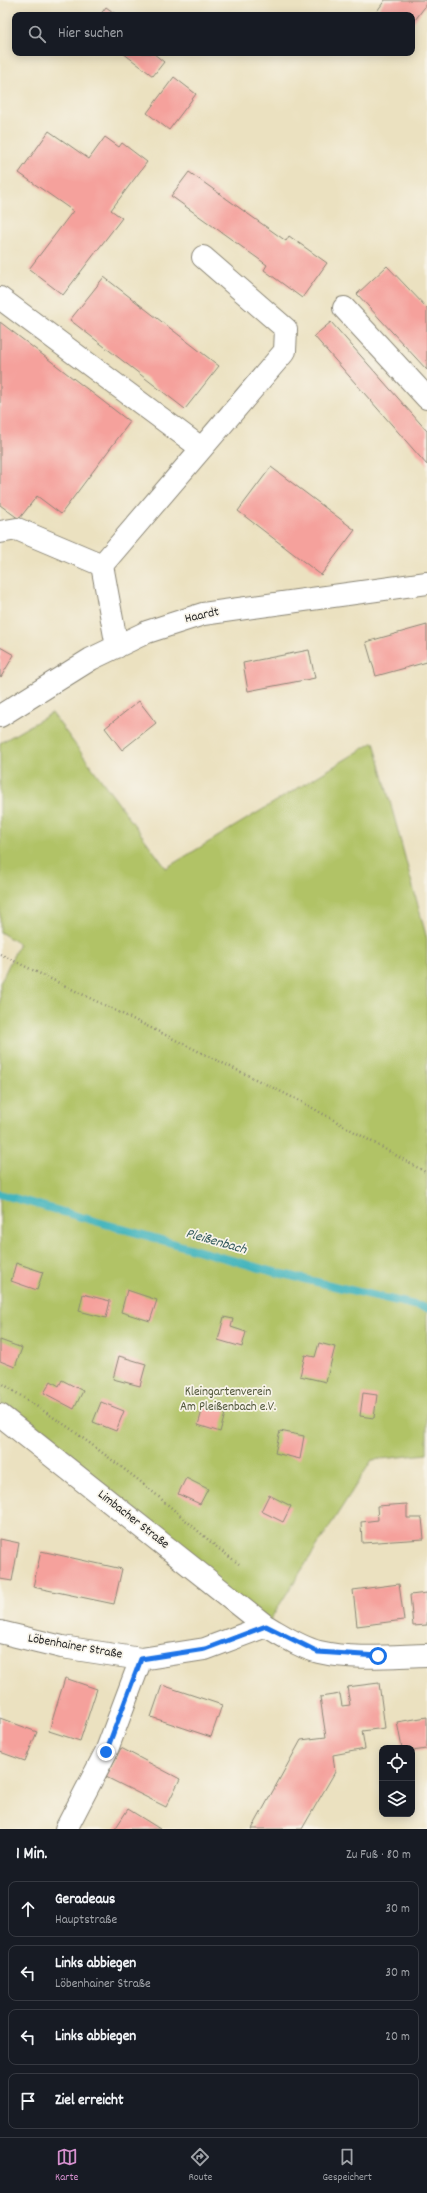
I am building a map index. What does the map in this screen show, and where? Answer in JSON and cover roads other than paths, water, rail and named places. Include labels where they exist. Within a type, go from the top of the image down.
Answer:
[{"type":"street","points":[[102,565],[285,351],[286,329],[203,257]]},
{"type":"street","points":[[0,298],[201,448]]},
{"type":"street","points":[[344,308],[427,398]]},
{"type":"street","points":[[0,532],[17,529],[102,565]]},
{"type":"street","points":[[102,565],[117,647]]},
{"type":"street","name":"Haardt","points":[[0,716],[91,659],[147,632],[203,614],[427,583]]},
{"type":"street","name":"Limbacher Straße","points":[[0,1415],[266,1626],[318,1652],[341,1655],[427,1656]]},
{"type":"street","name":"Löbenhainer Straße","points":[[0,1632],[62,1647],[141,1659],[205,1649],[266,1626]]},
{"type":"street","points":[[66,1829],[106,1752],[141,1659]]},
{"type":"waterway","name":"Pleißenbach","points":[[0,1194],[270,1271],[427,1308]]},
{"type":"park label","name":"Kleingartenverein Am Pleißenbach e.V.","points":[[228,1400]]}]
